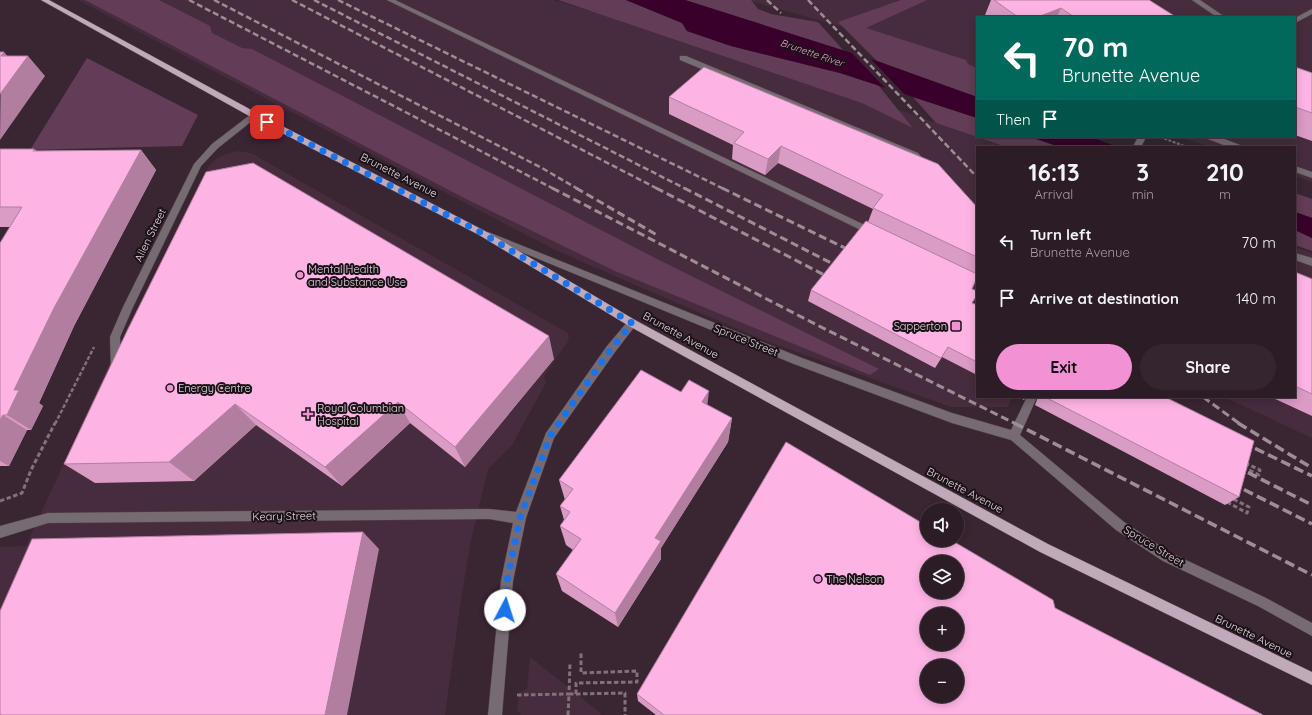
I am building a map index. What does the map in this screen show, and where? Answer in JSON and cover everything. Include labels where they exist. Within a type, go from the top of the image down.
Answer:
[{"type":"main road","name":"Brunette Avenue","points":[[44,0],[254,115],[482,233],[632,323],[1044,548],[1312,679]]},
{"type":"street","points":[[390,0],[877,234]]},
{"type":"street","points":[[1195,0],[1220,16]]},
{"type":"street","points":[[1296,21],[1312,11]]},
{"type":"street","points":[[683,58],[915,155],[930,172]]},
{"type":"street","name":"Allen Street","points":[[120,376],[116,370],[115,337],[128,307],[198,164],[215,146],[254,115]]},
{"type":"street","points":[[1214,138],[1234,146]]},
{"type":"street","points":[[1296,169],[1312,175]]},
{"type":"street","name":"Spruce Street","points":[[482,233],[798,361],[952,418],[1014,436],[1120,526],[1167,556],[1262,602],[1312,630]]},
{"type":"street","points":[[1296,256],[1312,262]]},
{"type":"street","points":[[495,715],[507,581],[520,518],[550,436],[611,349],[632,323]]},
{"type":"street","points":[[1014,436],[1032,398]]},
{"type":"street","name":"Keary Street","points":[[0,532],[48,518],[489,514],[520,518]]},
{"type":"path","points":[[1162,138],[1184,146]]},
{"type":"path","points":[[0,500],[6,500],[22,493],[31,470],[94,347]]},
{"type":"path","points":[[1243,465],[1260,470],[1259,475],[1243,465]]},
{"type":"path","points":[[1241,474],[1243,465]]},
{"type":"path","points":[[1226,502],[1247,513],[1249,507],[1233,499],[1235,493]]},
{"type":"path","points":[[576,694],[576,683],[637,682],[637,672],[581,673],[581,654]]},
{"type":"path","points":[[568,715],[570,662]]},
{"type":"path","points":[[497,695],[626,693],[625,715]]},
{"type":"shaded area","points":[[78,0],[553,0],[772,65],[1001,146],[976,146],[976,398],[1012,398],[1008,407],[951,407],[766,341],[553,249]]},
{"type":"shaded area","points":[[85,0],[159,0],[210,26],[212,33],[242,48],[252,49],[657,259],[879,369],[870,375],[615,271],[468,200]]},
{"type":"shaded area","points":[[558,0],[626,0],[682,23],[687,31],[731,46],[840,73],[878,85],[913,128],[862,103]]},
{"type":"shaded area","points":[[685,0],[751,0],[758,9],[771,14],[818,22],[844,51]]},
{"type":"shaded area","points":[[747,0],[1312,0],[1312,182],[1296,176],[1296,146],[1207,146],[1184,138],[1296,138],[1296,16],[976,16],[976,70],[850,29]]},
{"type":"shaded area","points":[[901,0],[927,0],[866,28],[966,60],[968,64],[976,68],[976,97],[877,61],[838,22]]},
{"type":"shaded area","points":[[87,58],[198,115],[182,146],[30,150]]},
{"type":"shaded area","points":[[913,97],[976,118],[976,137],[936,123]]},
{"type":"shaded area","points":[[980,138],[1033,138],[1056,146],[1003,146]]},
{"type":"shaded area","name":"Royal Columbian Hospital","points":[[237,151],[251,153],[568,333],[569,340],[544,376],[546,383],[512,445],[488,469],[471,540],[445,715],[0,715],[0,547],[26,546],[110,362],[129,328],[209,166],[217,158]]},
{"type":"shaded area","points":[[1296,193],[1312,199],[1312,218],[1296,212]]},
{"type":"shaded area","points":[[1296,230],[1312,238],[1312,251],[1296,245]]},
{"type":"shaded area","points":[[1296,247],[1312,253],[1312,438],[1226,398],[1296,398]]},
{"type":"shaded area","points":[[530,657],[603,715],[522,715],[517,711],[519,693],[527,689]]},
{"type":"water","name":"Brunette River","points":[[626,0],[685,0],[877,61],[976,97],[976,118],[840,73],[731,46],[687,31],[682,23]]},
{"type":"water","points":[[1034,138],[1093,138],[1115,146],[1057,146]]},
{"type":"water","points":[[1296,212],[1312,218],[1312,238],[1296,230]]},
{"type":"pier","points":[[849,50],[868,56],[907,97],[888,91]]},
{"type":"building","points":[[994,0],[1149,0],[1174,16],[1073,16],[1061,8],[1041,16],[1017,16]]},
{"type":"building","points":[[0,52],[4,52],[1,56],[28,56],[0,94]]},
{"type":"building","points":[[704,67],[938,164],[976,206],[976,257],[873,208],[883,195],[781,146],[768,159],[734,143],[744,132],[669,97]]},
{"type":"building","points":[[1296,67],[1312,73],[1312,113],[1296,107]]},
{"type":"building","points":[[0,149],[34,149],[33,151],[141,150],[54,308],[14,390],[19,390],[7,415],[3,415],[0,420],[0,243],[22,207],[0,207]]},
{"type":"building","name":"Mental Health and Substance Use","points":[[253,163],[549,336],[455,447],[398,402],[325,467],[235,404],[169,462],[64,464],[128,329],[206,172]]},
{"type":"building","points":[[866,221],[976,274],[976,279],[972,289],[976,291],[976,297],[972,303],[976,305],[976,361],[948,347],[941,358],[811,290]]},
{"type":"building","points":[[1296,272],[1312,279],[1312,394],[1296,386]]},
{"type":"building","points":[[641,370],[681,392],[689,380],[709,391],[702,402],[732,418],[655,538],[661,541],[615,613],[556,574],[581,539],[560,526],[570,512],[560,506],[573,489],[559,480]]},
{"type":"building","points":[[1047,398],[1167,398],[1254,441],[1239,497]]},
{"type":"building","name":"The Nelson","points":[[786,442],[920,522],[920,547],[963,547],[1053,600],[1055,608],[1263,715],[664,715],[637,694]]},
{"type":"building","points":[[363,532],[325,715],[0,715],[0,611],[32,539]]},
{"type":"railway","points":[[189,0],[554,189]]},
{"type":"railway","points":[[214,0],[542,168],[578,189]]},
{"type":"railway","points":[[292,0],[658,189]]},
{"type":"railway","points":[[314,0],[686,189]]},
{"type":"railway","points":[[338,0],[724,189]]},
{"type":"railway","points":[[767,0],[781,13]]},
{"type":"railway","points":[[808,0],[976,176]]},
{"type":"railway","points":[[552,188],[817,325],[1014,423]]},
{"type":"railway","points":[[576,188],[657,235]]},
{"type":"railway","points":[[656,188],[834,280]]},
{"type":"railway","points":[[684,188],[841,268]]},
{"type":"railway","points":[[722,188],[855,253]]},
{"type":"railway","points":[[1204,398],[1240,424]]},
{"type":"railway","points":[[1014,423],[1312,575]]},
{"type":"railway","points":[[1238,423],[1312,468]]},
{"type":"railway","points":[[1242,442],[1312,476]]},
{"type":"railway","points":[[1235,466],[1312,505]]},
{"type":"railway","points":[[1231,483],[1312,524]]},
{"type":"place","name":"Mental Health and Substance Use","points":[[300,275]]},
{"type":"place","name":"Sapperton","points":[[956,326]]},
{"type":"place","name":"Energy Centre","points":[[170,388]]},
{"type":"place","name":"Royal Columbian Hospital","points":[[308,414]]},
{"type":"place","name":"The Nelson","points":[[818,579]]},
{"type":"route","points":[[267,122],[482,233],[632,323],[611,349],[550,436],[520,518],[507,581],[505,610]]}]
